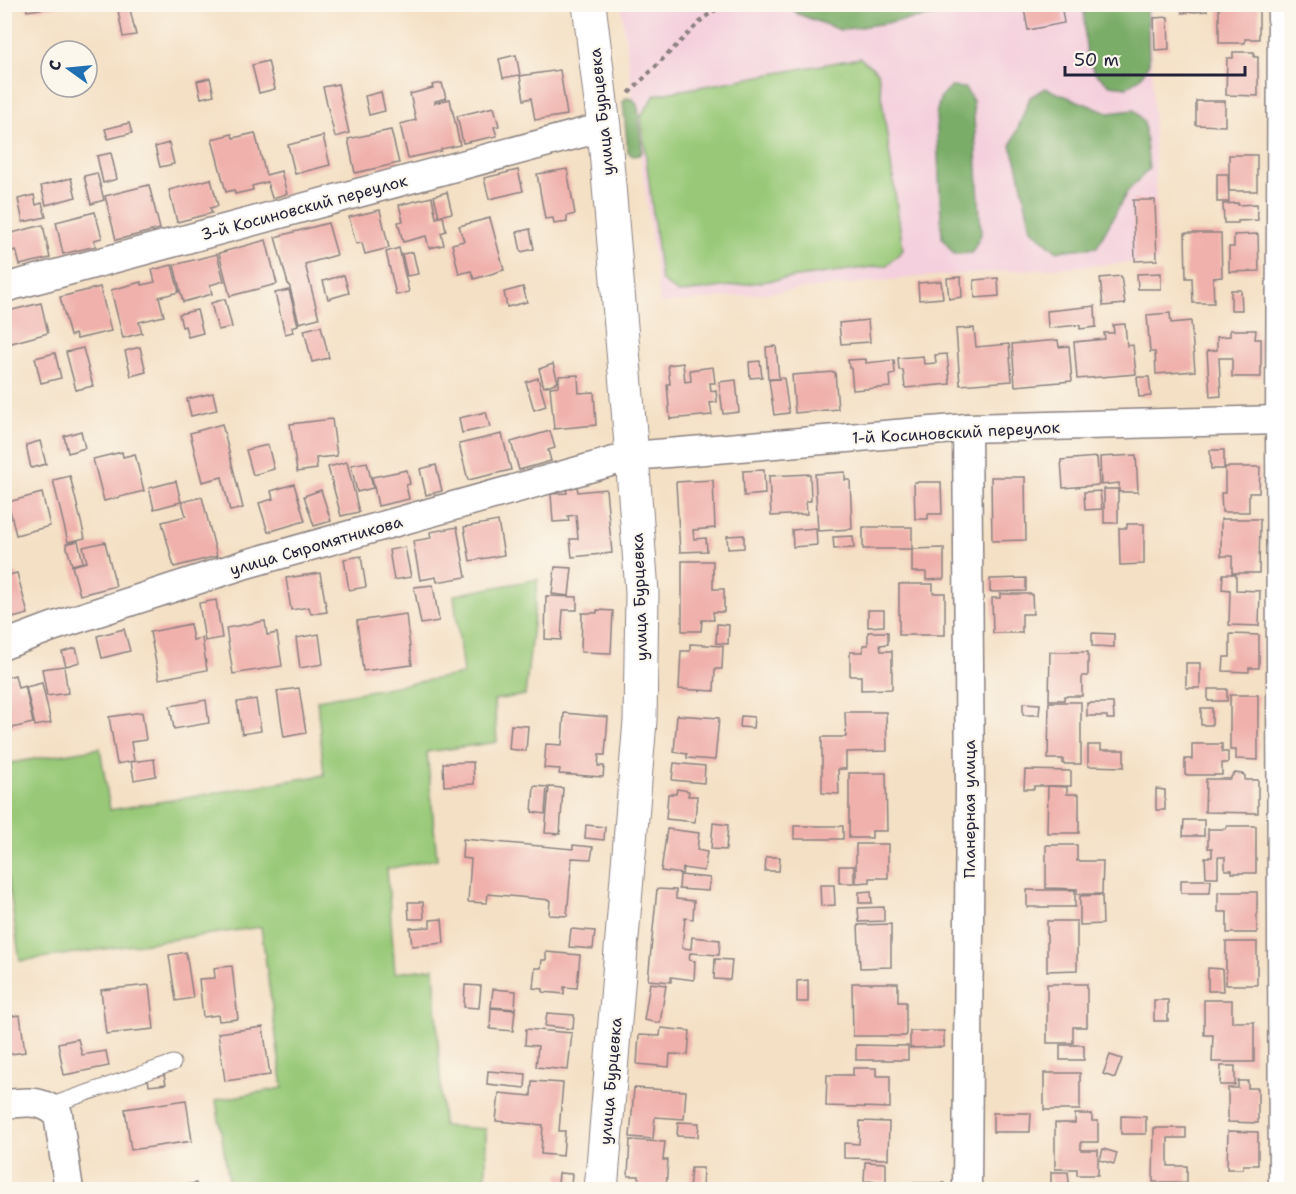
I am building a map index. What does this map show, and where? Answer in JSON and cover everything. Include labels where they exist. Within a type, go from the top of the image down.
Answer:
[{"type":"street","name":"улица Бурцевка","points":[[589,4],[604,127],[642,592],[640,721],[601,1190]]},
{"type":"street","points":[[1282,4],[1280,420],[1283,1190]]},
{"type":"street","name":"3-й Косиновский переулок","points":[[4,288],[604,127]]},
{"type":"street","name":"1-й Косиновский переулок","points":[[632,456],[967,428],[1280,420]]},
{"type":"street","name":"Планерная улица","points":[[967,428],[970,787],[967,1190]]},
{"type":"street","name":"улица Сыромятникова","points":[[4,645],[52,627],[246,564],[632,456]]},
{"type":"street","points":[[4,1104],[36,1102],[49,1106],[58,1114],[69,1190]]},
{"type":"lane","points":[[49,1106],[173,1063]]},
{"type":"path","points":[[604,127],[632,88],[705,17],[725,4]]},
{"type":"shaded area","points":[[621,5],[1150,5],[1158,261],[920,277],[660,304]]},
{"type":"green space","points":[[789,5],[972,5],[966,11],[840,30],[798,14]]},
{"type":"green space","points":[[1084,5],[1147,5],[1149,63],[1141,77],[1127,87],[1110,85],[1094,72],[1087,55]]},
{"type":"green space","points":[[860,58],[878,72],[903,250],[887,265],[678,293],[661,280],[641,116],[655,95]]},
{"type":"green space","points":[[951,87],[965,88],[973,101],[981,234],[972,253],[954,254],[942,238],[936,114],[941,96]]},
{"type":"green space","points":[[1045,88],[1108,113],[1134,110],[1144,122],[1149,169],[1127,192],[1097,247],[1056,251],[1031,229],[1017,163],[1011,146],[1030,97]]},
{"type":"green space","points":[[626,98],[633,99],[638,106],[642,151],[639,155],[633,156],[628,152],[623,102]]},
{"type":"green space","points":[[538,579],[525,695],[494,700],[497,742],[427,752],[437,859],[387,869],[395,973],[434,968],[443,1126],[486,1129],[486,1189],[230,1189],[216,1100],[283,1088],[261,927],[20,961],[5,858],[5,764],[100,748],[110,810],[324,775],[317,700],[463,674],[454,595]]},
{"type":"building","points":[[26,4],[59,4],[59,6],[27,11]]},
{"type":"building","points":[[1023,4],[1061,4],[1064,23],[1028,30]]},
{"type":"building","points":[[1181,4],[1207,4],[1207,11],[1182,13]]},
{"type":"building","points":[[1219,4],[1259,4],[1259,39],[1245,39],[1245,43],[1219,43]]},
{"type":"building","points":[[117,5],[129,5],[136,35],[123,37]]},
{"type":"building","points":[[1168,17],[1169,49],[1155,50],[1154,18]]},
{"type":"building","points":[[1233,52],[1254,52],[1254,57],[1258,57],[1258,96],[1226,95],[1227,58],[1233,58]]},
{"type":"building","points":[[516,55],[520,75],[503,78],[499,59]]},
{"type":"building","points":[[268,61],[275,89],[259,93],[252,65]]},
{"type":"building","points":[[560,70],[567,115],[535,120],[531,98],[524,100],[520,76]]},
{"type":"building","points":[[210,78],[214,95],[201,98],[197,81]]},
{"type":"building","points":[[442,83],[446,98],[435,101],[435,103],[450,99],[460,145],[408,158],[400,124],[416,120],[410,94],[433,88],[432,85]]},
{"type":"building","points":[[338,84],[349,133],[335,137],[323,87]]},
{"type":"building","points":[[381,92],[385,111],[369,115],[365,96]]},
{"type":"building","points":[[1196,101],[1225,101],[1225,126],[1196,125]]},
{"type":"building","points":[[494,107],[499,126],[494,127],[497,136],[463,143],[457,116]]},
{"type":"building","points":[[129,123],[132,133],[108,139],[105,129]]},
{"type":"building","points":[[391,130],[399,163],[355,173],[348,139]]},
{"type":"building","points":[[255,133],[266,175],[281,171],[287,194],[272,198],[267,182],[252,186],[253,190],[235,194],[234,190],[226,192],[212,139],[232,134],[233,138]]},
{"type":"building","points":[[323,136],[330,165],[295,174],[288,145]]},
{"type":"building","points":[[169,143],[174,164],[160,167],[155,147]]},
{"type":"building","points":[[111,153],[117,179],[103,183],[97,156]]},
{"type":"building","points":[[1229,155],[1257,155],[1257,191],[1229,191]]},
{"type":"building","points":[[567,169],[575,214],[567,216],[567,222],[554,224],[553,218],[545,219],[537,174]]},
{"type":"building","points":[[518,170],[523,191],[489,199],[484,178]]},
{"type":"building","points":[[97,173],[104,200],[91,204],[84,176]]},
{"type":"building","points":[[1217,174],[1228,174],[1229,202],[1217,202]]},
{"type":"building","points":[[71,178],[76,197],[46,205],[41,186]]},
{"type":"building","points":[[211,179],[218,206],[210,208],[212,213],[177,222],[169,190]]},
{"type":"building","points":[[149,185],[160,229],[116,240],[105,196]]},
{"type":"building","points":[[447,192],[452,213],[439,216],[434,196]]},
{"type":"building","points":[[34,195],[36,205],[42,203],[46,217],[23,222],[18,199]]},
{"type":"building","points":[[432,197],[436,218],[443,216],[446,231],[441,233],[444,245],[429,248],[426,236],[403,242],[398,222],[403,221],[399,205]]},
{"type":"building","points":[[1133,200],[1155,200],[1157,260],[1135,261]]},
{"type":"building","points":[[1238,203],[1238,205],[1257,204],[1258,220],[1224,223],[1223,204]]},
{"type":"building","points":[[380,210],[389,248],[365,254],[362,243],[356,244],[349,217]]},
{"type":"building","points":[[95,212],[102,238],[94,240],[96,246],[63,254],[56,222]]},
{"type":"building","points":[[490,218],[504,270],[474,279],[471,271],[459,274],[452,244],[464,241],[459,226]]},
{"type":"building","points":[[328,223],[337,255],[305,264],[319,318],[299,323],[275,237]]},
{"type":"building","points":[[43,225],[50,258],[20,265],[16,250],[8,252],[4,235]]},
{"type":"building","points":[[530,229],[534,249],[521,252],[517,232]]},
{"type":"building","points":[[1185,233],[1221,233],[1222,277],[1213,278],[1214,303],[1193,303],[1192,278],[1186,278]]},
{"type":"building","points":[[1258,234],[1259,271],[1229,272],[1229,247],[1234,247],[1234,235]]},
{"type":"building","points":[[266,240],[277,284],[230,296],[219,253]]},
{"type":"building","points":[[399,248],[409,292],[396,295],[386,252]]},
{"type":"building","points":[[413,252],[418,274],[407,276],[402,254]]},
{"type":"building","points":[[217,254],[224,281],[210,285],[212,294],[183,302],[174,265]]},
{"type":"building","points":[[172,265],[179,292],[159,297],[164,316],[139,322],[142,333],[123,338],[111,290],[141,282],[142,285],[155,282],[152,270]]},
{"type":"building","points":[[1161,273],[1161,289],[1138,289],[1137,274]]},
{"type":"building","points":[[344,275],[349,293],[328,299],[323,281]]},
{"type":"building","points":[[1121,276],[1125,304],[1103,306],[1100,278]]},
{"type":"building","points":[[961,277],[962,297],[949,299],[947,278]]},
{"type":"building","points":[[998,278],[999,296],[975,298],[974,280]]},
{"type":"building","points":[[941,281],[943,298],[919,300],[918,283]]},
{"type":"building","points":[[100,287],[111,331],[77,339],[75,334],[70,336],[60,297]]},
{"type":"building","points":[[523,287],[527,302],[507,307],[504,292]]},
{"type":"building","points":[[289,290],[298,325],[292,327],[293,332],[285,334],[275,293]]},
{"type":"building","points":[[1231,290],[1241,290],[1242,310],[1231,310]]},
{"type":"building","points":[[225,299],[232,327],[218,330],[211,303]]},
{"type":"building","points":[[41,303],[48,333],[8,344],[4,330],[4,312]]},
{"type":"building","points":[[1095,306],[1096,327],[1080,329],[1080,325],[1048,328],[1047,311]]},
{"type":"building","points":[[197,310],[203,333],[188,337],[185,326],[182,327],[179,314]]},
{"type":"building","points":[[1170,313],[1171,323],[1191,321],[1195,371],[1156,374],[1155,352],[1150,352],[1147,315]]},
{"type":"building","points":[[868,320],[870,342],[841,344],[839,323]]},
{"type":"building","points":[[1125,324],[1127,346],[1133,345],[1136,374],[1077,379],[1074,342],[1105,339],[1104,333],[1114,333],[1113,325]]},
{"type":"building","points":[[321,326],[329,358],[312,362],[304,330]]},
{"type":"building","points":[[974,328],[976,347],[1009,344],[1012,381],[960,385],[956,329]]},
{"type":"building","points":[[1230,330],[1256,330],[1255,339],[1261,339],[1261,377],[1232,377],[1232,358],[1219,358],[1221,396],[1210,397],[1207,351],[1217,350],[1217,337],[1230,336]]},
{"type":"building","points":[[1058,340],[1059,347],[1069,346],[1072,381],[1015,386],[1012,344]]},
{"type":"building","points":[[776,346],[779,379],[768,379],[766,347]]},
{"type":"building","points":[[140,347],[146,372],[131,376],[125,351]]},
{"type":"building","points":[[83,348],[93,386],[76,390],[66,352]]},
{"type":"building","points":[[55,353],[61,378],[41,383],[35,358]]},
{"type":"building","points":[[947,354],[950,384],[905,388],[903,370],[899,370],[898,358],[923,356],[924,364],[936,363],[935,355]]},
{"type":"building","points":[[866,359],[866,363],[894,360],[895,374],[890,375],[891,387],[853,390],[848,360]]},
{"type":"building","points":[[760,361],[762,377],[750,378],[749,362]]},
{"type":"building","points":[[683,363],[685,382],[691,381],[690,370],[713,367],[715,383],[710,383],[711,391],[716,390],[717,402],[710,403],[712,415],[670,419],[668,365]]},
{"type":"building","points":[[553,364],[558,382],[544,387],[539,369]]},
{"type":"building","points":[[835,372],[838,409],[795,413],[792,375]]},
{"type":"building","points":[[578,375],[579,393],[594,392],[596,425],[554,429],[550,387],[559,386],[559,376]]},
{"type":"building","points":[[1137,377],[1149,377],[1151,396],[1139,397]]},
{"type":"building","points":[[538,378],[546,406],[534,410],[526,382]]},
{"type":"building","points":[[784,378],[789,413],[774,415],[769,380]]},
{"type":"building","points":[[736,380],[739,412],[723,414],[719,382]]},
{"type":"building","points":[[213,393],[217,410],[191,416],[187,399]]},
{"type":"building","points":[[486,412],[490,427],[462,433],[459,418]]},
{"type":"building","points":[[332,419],[337,456],[316,458],[317,469],[297,472],[290,424]]},
{"type":"building","points":[[222,424],[243,508],[230,511],[222,477],[202,482],[190,433]]},
{"type":"building","points":[[81,431],[85,448],[68,453],[64,436]]},
{"type":"building","points":[[550,431],[555,448],[548,450],[551,461],[519,470],[511,442]]},
{"type":"building","points":[[502,434],[511,470],[468,480],[459,444]]},
{"type":"building","points":[[40,441],[46,464],[31,468],[26,445]]},
{"type":"building","points":[[268,445],[274,469],[253,475],[246,450]]},
{"type":"building","points":[[1210,450],[1224,450],[1224,469],[1211,469]]},
{"type":"building","points":[[122,452],[123,457],[135,454],[144,491],[104,501],[93,459]]},
{"type":"building","points":[[1136,455],[1138,492],[1119,492],[1119,483],[1101,485],[1100,457]]},
{"type":"building","points":[[1097,457],[1099,485],[1063,488],[1061,460]]},
{"type":"building","points":[[347,462],[359,512],[341,516],[328,467]]},
{"type":"building","points":[[367,462],[373,488],[357,492],[351,465]]},
{"type":"building","points":[[436,465],[442,491],[426,495],[420,469]]},
{"type":"building","points":[[1225,467],[1260,467],[1259,493],[1249,493],[1249,512],[1222,512],[1221,493],[1225,493]]},
{"type":"building","points":[[407,470],[410,484],[406,485],[409,499],[378,506],[372,477]]},
{"type":"building","points":[[764,470],[765,494],[744,496],[743,471]]},
{"type":"building","points":[[845,472],[845,480],[850,480],[852,529],[818,531],[815,474]]},
{"type":"building","points":[[810,474],[811,501],[806,501],[807,514],[771,516],[769,476]]},
{"type":"building","points":[[70,476],[85,538],[68,542],[53,480]]},
{"type":"building","points":[[991,477],[1025,477],[1026,540],[992,541]]},
{"type":"building","points":[[713,480],[715,528],[693,530],[694,539],[706,538],[707,551],[680,552],[676,482]]},
{"type":"building","points":[[176,481],[181,502],[154,509],[149,488]]},
{"type":"building","points":[[914,482],[941,482],[942,514],[928,514],[928,519],[915,519]]},
{"type":"building","points":[[294,484],[305,521],[268,532],[259,503],[273,499],[271,491]]},
{"type":"building","points":[[577,487],[578,492],[606,489],[612,553],[572,557],[570,539],[578,539],[576,515],[568,516],[569,521],[553,522],[551,494],[567,493],[566,488]]},
{"type":"building","points":[[1104,489],[1118,489],[1118,523],[1104,523]]},
{"type":"building","points":[[321,490],[331,521],[314,526],[304,496]]},
{"type":"building","points":[[1100,491],[1102,509],[1085,510],[1084,492]]},
{"type":"building","points":[[42,493],[50,526],[16,535],[8,502]]},
{"type":"building","points":[[202,497],[217,556],[174,567],[162,522],[186,516],[182,502]]},
{"type":"building","points":[[1221,519],[1260,519],[1259,573],[1232,573],[1232,556],[1221,556]]},
{"type":"building","points":[[498,521],[504,555],[470,561],[464,527]]},
{"type":"building","points":[[1127,524],[1144,524],[1144,564],[1120,565],[1119,528],[1127,528]]},
{"type":"building","points":[[457,527],[466,577],[437,582],[436,577],[420,580],[413,541],[431,538],[430,532]]},
{"type":"building","points":[[863,527],[912,527],[912,549],[863,549]]},
{"type":"building","points":[[816,528],[817,545],[793,547],[792,530]]},
{"type":"building","points":[[744,535],[744,548],[728,549],[727,536]]},
{"type":"building","points":[[853,536],[854,548],[834,549],[833,537]]},
{"type":"building","points":[[78,541],[83,562],[72,565],[66,544]]},
{"type":"building","points":[[105,542],[116,586],[80,595],[72,566],[87,562],[83,547]]},
{"type":"building","points":[[405,547],[411,577],[394,580],[389,550]]},
{"type":"building","points":[[944,548],[944,579],[926,580],[926,572],[912,572],[912,549]]},
{"type":"building","points":[[361,556],[366,587],[349,590],[344,559]]},
{"type":"building","points":[[682,561],[713,561],[713,589],[724,589],[724,612],[713,612],[714,620],[702,620],[701,631],[682,631]]},
{"type":"building","points":[[555,567],[572,568],[569,596],[552,594]]},
{"type":"building","points":[[17,573],[28,614],[5,620],[5,576]]},
{"type":"building","points":[[320,573],[327,612],[311,614],[309,607],[291,610],[286,578]]},
{"type":"building","points":[[1223,574],[1236,574],[1236,590],[1260,591],[1259,626],[1229,625],[1230,590],[1222,589]]},
{"type":"building","points":[[1026,578],[1026,591],[990,592],[990,579]]},
{"type":"building","points":[[899,584],[933,584],[933,593],[945,593],[945,635],[899,635]]},
{"type":"building","points":[[433,585],[439,621],[421,624],[414,587]]},
{"type":"building","points":[[1000,594],[1032,594],[1033,614],[1022,614],[1022,633],[993,633],[992,598],[1000,598]]},
{"type":"building","points":[[546,596],[577,597],[577,610],[563,610],[561,640],[545,639]]},
{"type":"building","points":[[216,600],[222,638],[205,641],[199,603]]},
{"type":"building","points":[[597,610],[613,611],[611,653],[581,652],[582,613],[597,613]]},
{"type":"building","points":[[868,610],[884,610],[884,626],[868,627]]},
{"type":"building","points":[[406,614],[412,665],[363,671],[357,621]]},
{"type":"building","points":[[265,621],[267,635],[277,633],[282,666],[233,674],[226,628]]},
{"type":"building","points":[[190,624],[193,640],[202,638],[207,670],[159,679],[150,632]]},
{"type":"building","points":[[717,624],[729,625],[728,644],[716,643]]},
{"type":"building","points":[[124,629],[130,651],[102,658],[97,636]]},
{"type":"building","points":[[868,632],[888,632],[888,644],[880,645],[881,651],[892,651],[892,689],[861,690],[861,676],[850,676],[850,652],[863,652],[863,645],[868,645]]},
{"type":"building","points":[[1092,633],[1114,634],[1114,647],[1092,646]]},
{"type":"building","points":[[319,634],[323,664],[300,668],[296,638]]},
{"type":"building","points":[[1230,634],[1259,635],[1259,668],[1249,668],[1249,672],[1223,671],[1224,657],[1230,657]]},
{"type":"building","points":[[690,644],[723,646],[722,669],[715,669],[714,691],[679,689],[681,651],[690,651]]},
{"type":"building","points":[[76,648],[80,662],[66,666],[62,652]]},
{"type":"building","points":[[1050,652],[1088,652],[1088,676],[1082,676],[1082,696],[1064,696],[1064,700],[1049,700]]},
{"type":"building","points":[[1186,663],[1200,663],[1200,688],[1186,688]]},
{"type":"building","points":[[64,666],[68,693],[47,696],[42,669]]},
{"type":"building","points":[[15,675],[18,688],[25,686],[33,723],[4,730],[4,678]]},
{"type":"building","points":[[42,683],[51,723],[35,726],[26,687]]},
{"type":"building","points":[[299,688],[306,733],[284,737],[277,691]]},
{"type":"building","points":[[1208,689],[1227,689],[1227,701],[1208,701]]},
{"type":"building","points":[[1230,695],[1258,695],[1258,760],[1236,759],[1236,750],[1230,750]]},
{"type":"building","points":[[256,699],[261,731],[242,734],[237,702]]},
{"type":"building","points":[[206,700],[209,723],[174,729],[170,706]]},
{"type":"building","points":[[1049,702],[1081,702],[1081,764],[1063,764],[1063,759],[1048,759]]},
{"type":"building","points":[[1023,703],[1040,704],[1039,715],[1023,715]]},
{"type":"building","points":[[1087,703],[1113,703],[1114,719],[1107,719],[1107,716],[1087,716]]},
{"type":"building","points":[[1201,708],[1212,708],[1212,725],[1201,725]]},
{"type":"building","points":[[142,712],[146,740],[131,742],[134,761],[117,764],[109,717]]},
{"type":"building","points":[[845,712],[886,712],[887,751],[846,752],[846,769],[838,769],[839,794],[822,793],[822,737],[846,737]]},
{"type":"building","points":[[564,713],[608,717],[605,755],[599,755],[598,766],[604,766],[603,777],[559,774],[560,769],[544,768],[546,744],[562,745]]},
{"type":"building","points":[[677,715],[719,718],[715,760],[687,758],[687,754],[674,752]]},
{"type":"building","points":[[741,716],[754,717],[753,728],[740,727]]},
{"type":"building","points":[[511,725],[528,726],[526,751],[509,749]]},
{"type":"building","points":[[1192,744],[1222,744],[1222,752],[1228,752],[1228,763],[1222,763],[1222,775],[1185,775],[1185,759],[1192,759]]},
{"type":"building","points":[[1088,745],[1101,745],[1101,750],[1124,750],[1124,767],[1088,766]]},
{"type":"building","points":[[154,759],[156,776],[134,780],[131,762]]},
{"type":"building","points":[[473,762],[474,784],[444,786],[443,763]]},
{"type":"building","points":[[674,763],[705,766],[704,783],[672,780]]},
{"type":"building","points":[[1025,770],[1071,771],[1071,786],[1034,786],[1034,789],[1024,789]]},
{"type":"building","points":[[849,773],[886,773],[887,831],[872,831],[872,838],[849,838]]},
{"type":"building","points":[[1235,773],[1245,776],[1245,780],[1258,780],[1258,813],[1205,812],[1206,779],[1231,779]]},
{"type":"building","points":[[534,786],[547,787],[545,814],[532,812]]},
{"type":"building","points":[[1048,786],[1067,787],[1067,794],[1079,794],[1079,833],[1047,833]]},
{"type":"building","points":[[549,787],[563,788],[560,834],[545,833]]},
{"type":"building","points":[[677,789],[689,791],[688,796],[697,796],[695,822],[666,819],[668,794],[676,794]]},
{"type":"building","points":[[1156,789],[1165,790],[1165,810],[1156,810]]},
{"type":"building","points":[[1184,820],[1204,820],[1204,836],[1183,836]]},
{"type":"building","points":[[713,823],[728,825],[726,850],[711,849]]},
{"type":"building","points":[[586,825],[605,827],[604,840],[585,838]]},
{"type":"building","points":[[794,826],[843,826],[843,839],[794,839]]},
{"type":"building","points":[[1227,826],[1256,826],[1256,873],[1232,873],[1232,870],[1225,870],[1225,857],[1218,857],[1218,877],[1206,877],[1205,857],[1212,857],[1212,848],[1208,848],[1208,829],[1226,829]]},
{"type":"building","points":[[667,829],[699,833],[697,850],[707,852],[704,871],[683,868],[682,874],[661,871]]},
{"type":"building","points":[[463,839],[573,849],[573,845],[593,847],[591,859],[572,858],[567,916],[549,915],[550,900],[488,894],[487,903],[468,902],[471,859],[462,858]]},
{"type":"building","points":[[856,844],[888,844],[888,878],[870,878],[870,882],[856,883]]},
{"type":"building","points":[[1046,845],[1077,845],[1077,861],[1103,861],[1102,894],[1077,894],[1077,889],[1046,888]]},
{"type":"building","points":[[766,857],[780,857],[779,871],[765,871]]},
{"type":"building","points":[[839,866],[854,866],[854,883],[839,883]]},
{"type":"building","points":[[680,875],[710,878],[708,891],[679,889]]},
{"type":"building","points":[[1181,880],[1211,880],[1210,893],[1181,893]]},
{"type":"building","points":[[820,885],[834,885],[835,905],[821,906]]},
{"type":"building","points":[[657,889],[676,890],[676,899],[694,901],[693,919],[685,918],[682,948],[691,949],[692,937],[720,940],[719,955],[690,953],[689,960],[695,961],[694,980],[671,977],[671,982],[648,980]]},
{"type":"building","points":[[1027,890],[1075,890],[1075,907],[1027,907]]},
{"type":"building","points":[[871,891],[872,903],[859,903],[859,892]]},
{"type":"building","points":[[1218,892],[1257,892],[1257,933],[1227,933],[1227,912],[1218,912]]},
{"type":"building","points":[[1102,895],[1103,924],[1080,925],[1080,896]]},
{"type":"building","points":[[408,902],[423,902],[424,919],[409,919]]},
{"type":"building","points":[[884,907],[884,921],[859,922],[858,908]]},
{"type":"building","points":[[442,919],[444,943],[412,946],[410,928],[430,927],[430,920]]},
{"type":"building","points":[[1047,921],[1077,921],[1077,970],[1047,971]]},
{"type":"building","points":[[891,924],[891,967],[860,968],[858,925]]},
{"type":"building","points":[[571,929],[595,931],[593,949],[569,947]]},
{"type":"building","points":[[1226,942],[1257,942],[1257,985],[1226,985]]},
{"type":"building","points":[[186,952],[193,998],[176,1001],[169,955]]},
{"type":"building","points":[[546,952],[580,955],[577,988],[564,987],[564,994],[543,992],[543,989],[533,988],[535,968],[541,968],[542,960],[546,960]]},
{"type":"building","points":[[715,959],[732,960],[730,980],[714,979]]},
{"type":"building","points":[[232,966],[238,1019],[219,1021],[218,1015],[203,1017],[199,979],[215,978],[214,968]]},
{"type":"building","points":[[1208,968],[1222,969],[1223,991],[1208,991]]},
{"type":"building","points":[[808,980],[808,1002],[797,1002],[797,981]]},
{"type":"building","points":[[650,983],[666,985],[660,1023],[644,1020]]},
{"type":"building","points":[[852,983],[898,983],[898,1002],[906,1002],[906,1036],[853,1036]]},
{"type":"building","points":[[1047,984],[1087,984],[1087,1027],[1073,1027],[1073,1043],[1047,1043]]},
{"type":"building","points":[[149,985],[154,1029],[106,1034],[101,990]]},
{"type":"building","points":[[465,985],[481,986],[479,1008],[464,1007]]},
{"type":"building","points":[[493,989],[516,991],[515,1009],[491,1007]]},
{"type":"building","points":[[1154,1000],[1168,1000],[1168,1021],[1154,1021]]},
{"type":"building","points":[[1204,1000],[1232,1000],[1232,1022],[1254,1022],[1254,1062],[1212,1062],[1213,1035],[1204,1035]]},
{"type":"building","points":[[491,1008],[515,1010],[513,1031],[490,1029]]},
{"type":"building","points":[[547,1013],[574,1015],[573,1029],[545,1026]]},
{"type":"building","points":[[20,1015],[25,1052],[4,1055],[4,1017]]},
{"type":"building","points":[[263,1027],[270,1075],[225,1081],[218,1033]]},
{"type":"building","points":[[661,1028],[690,1031],[688,1055],[670,1054],[669,1067],[637,1064],[639,1035],[660,1036]]},
{"type":"building","points":[[526,1029],[572,1033],[568,1070],[536,1067],[538,1046],[525,1045]]},
{"type":"building","points":[[910,1031],[944,1031],[944,1047],[910,1048]]},
{"type":"building","points":[[78,1039],[82,1055],[106,1051],[109,1066],[64,1075],[58,1043]]},
{"type":"building","points":[[856,1045],[908,1046],[908,1060],[856,1060]]},
{"type":"building","points":[[1060,1045],[1084,1045],[1084,1060],[1060,1060]]},
{"type":"building","points":[[1110,1055],[1122,1059],[1115,1078],[1103,1074]]},
{"type":"building","points":[[1221,1066],[1235,1066],[1235,1085],[1220,1085]]},
{"type":"building","points":[[853,1068],[876,1068],[876,1076],[890,1076],[890,1108],[826,1106],[827,1075],[853,1075]]},
{"type":"building","points":[[488,1071],[526,1074],[525,1088],[487,1084]]},
{"type":"building","points":[[1044,1073],[1080,1073],[1080,1110],[1044,1110]]},
{"type":"building","points":[[164,1075],[166,1084],[149,1086],[148,1078]]},
{"type":"building","points":[[532,1081],[563,1083],[559,1131],[565,1131],[563,1156],[541,1154],[543,1125],[496,1121],[499,1093],[531,1096]]},
{"type":"building","points":[[1238,1081],[1248,1081],[1248,1088],[1258,1088],[1258,1123],[1228,1122],[1228,1088],[1238,1088]]},
{"type":"building","points":[[634,1088],[686,1091],[684,1119],[655,1117],[653,1139],[630,1137]]},
{"type":"building","points":[[186,1100],[192,1141],[131,1150],[125,1109]]},
{"type":"building","points":[[993,1113],[1031,1113],[1030,1132],[993,1132]]},
{"type":"building","points":[[1075,1114],[1092,1114],[1092,1121],[1098,1121],[1098,1142],[1081,1142],[1081,1150],[1098,1150],[1098,1175],[1077,1175],[1077,1169],[1055,1169],[1055,1123],[1075,1123]]},
{"type":"building","points":[[1121,1116],[1146,1117],[1146,1134],[1121,1134]]},
{"type":"building","points":[[860,1121],[889,1122],[888,1159],[844,1158],[844,1143],[859,1144]]},
{"type":"building","points":[[678,1122],[699,1123],[698,1137],[677,1136]]},
{"type":"building","points":[[1154,1128],[1186,1128],[1186,1138],[1168,1138],[1168,1166],[1187,1166],[1187,1182],[1153,1182]]},
{"type":"building","points":[[1228,1131],[1258,1132],[1258,1165],[1243,1165],[1243,1169],[1227,1169]]},
{"type":"building","points":[[630,1140],[665,1142],[663,1160],[668,1160],[666,1189],[638,1187],[639,1176],[628,1176]]},
{"type":"building","points":[[1103,1149],[1117,1153],[1114,1164],[1100,1160]]},
{"type":"building","points":[[865,1162],[886,1163],[886,1182],[864,1181]]},
{"type":"building","points":[[691,1168],[703,1168],[702,1190],[689,1190]]},
{"type":"building","points":[[1051,1172],[1068,1172],[1069,1183],[1051,1184]]},
{"type":"building","points":[[559,1173],[572,1174],[571,1185],[558,1184]]},
{"type":"building","points":[[196,1183],[198,1190],[165,1190],[165,1188]]},
{"type":"building","points":[[912,1183],[944,1183],[944,1190],[912,1190]]}]
